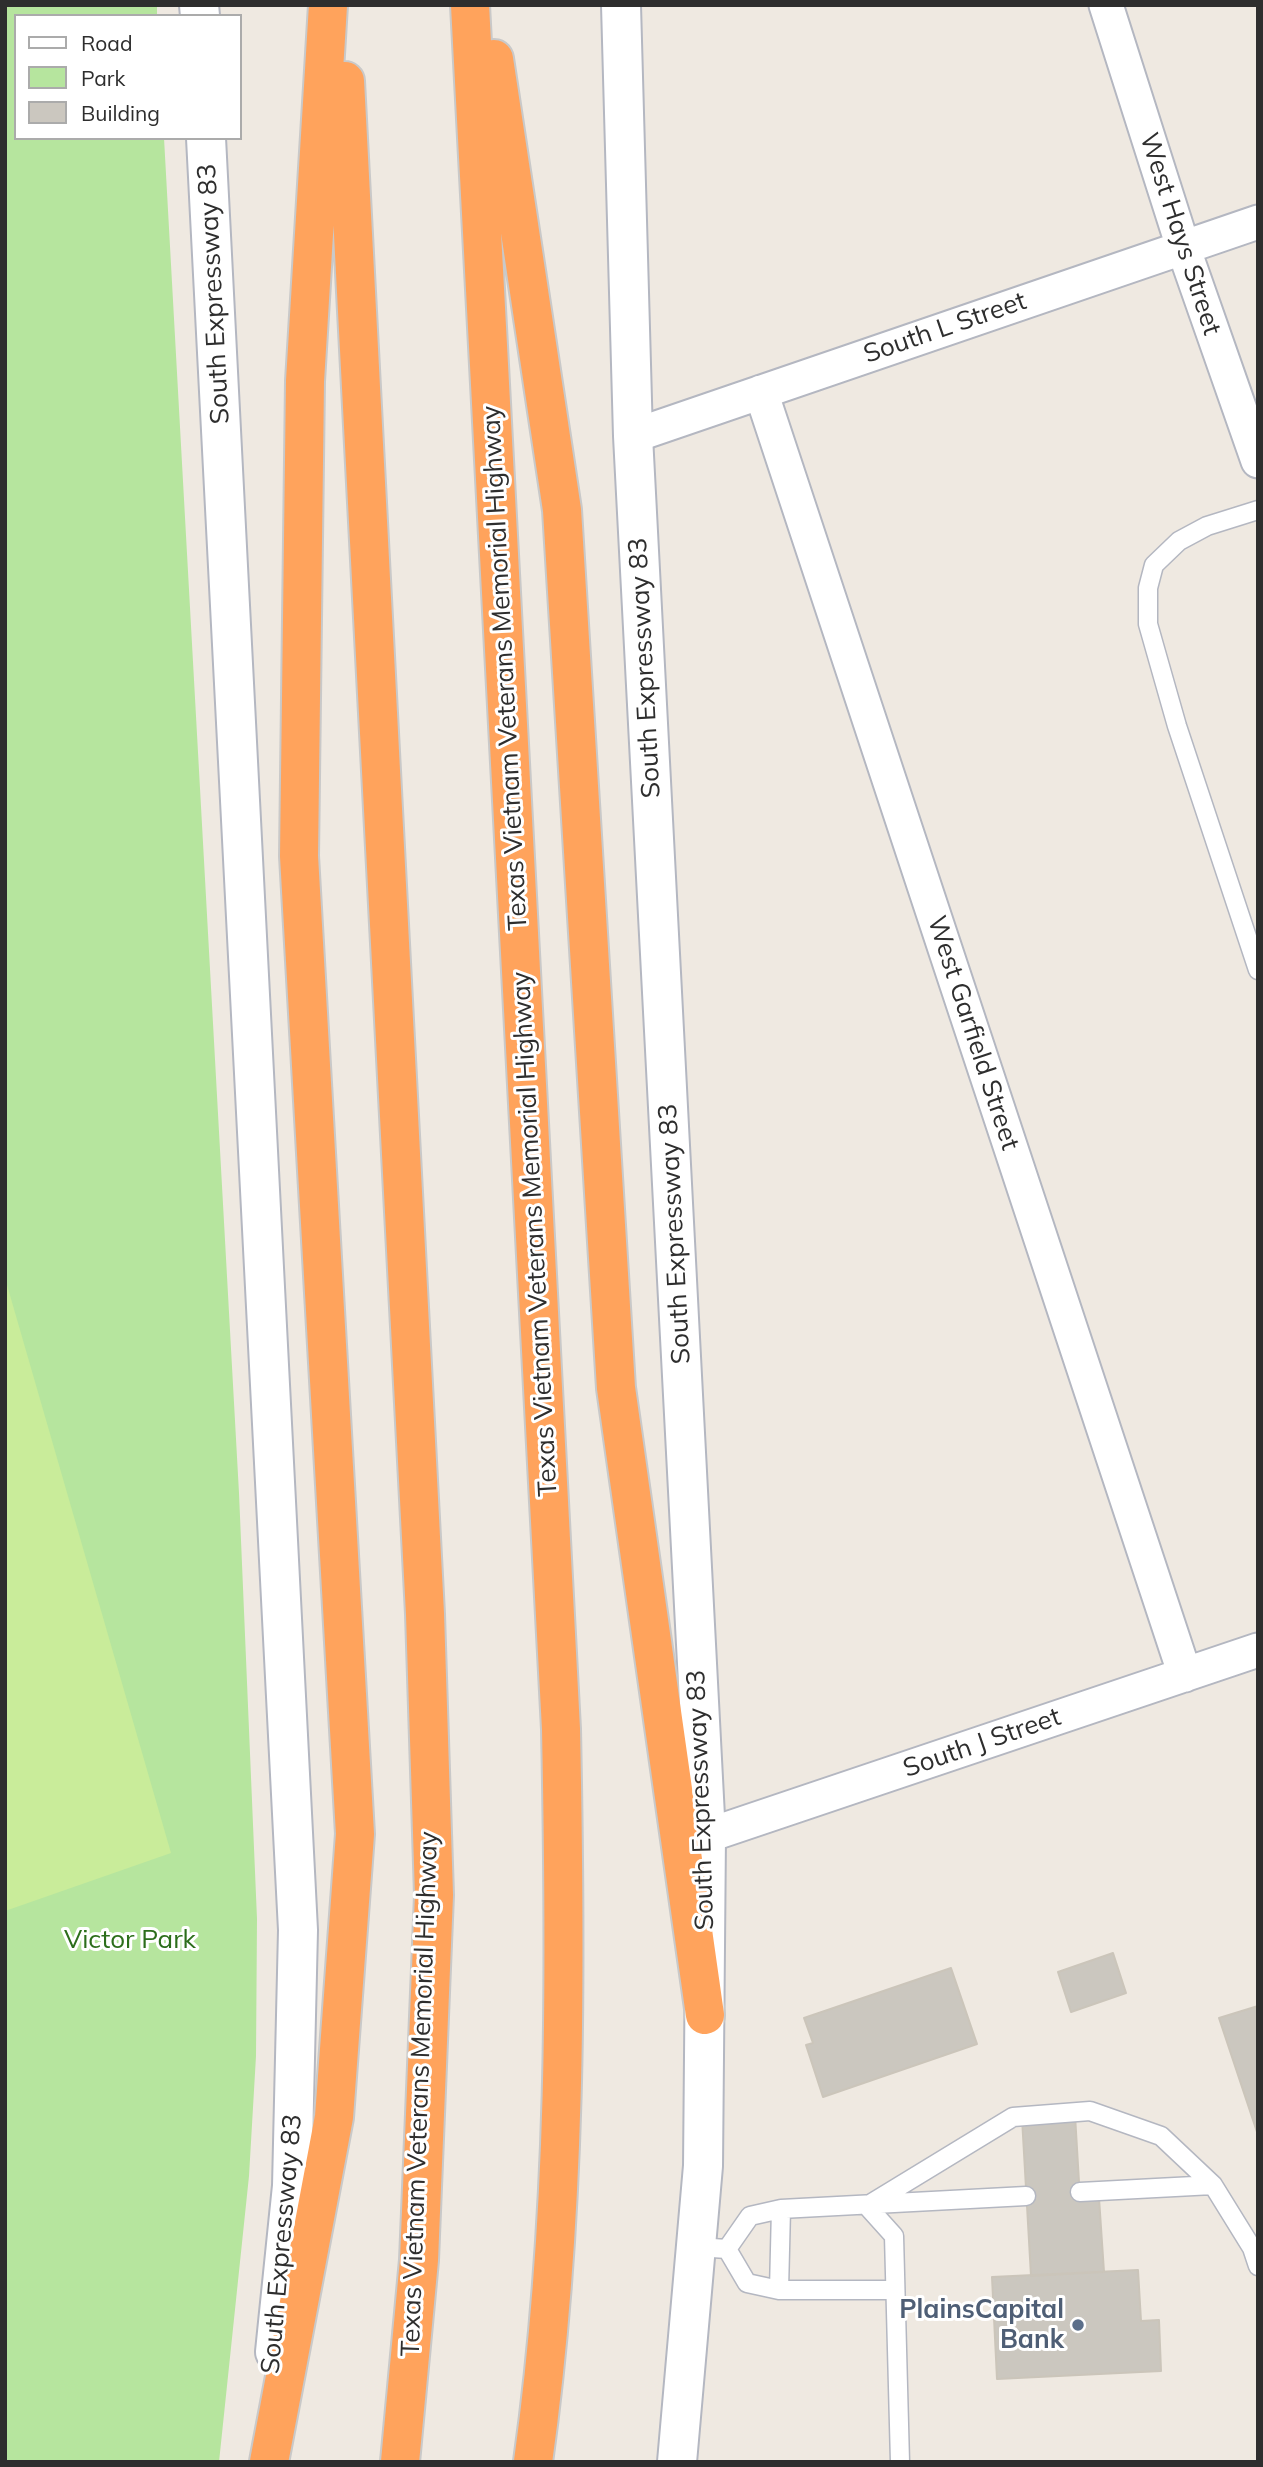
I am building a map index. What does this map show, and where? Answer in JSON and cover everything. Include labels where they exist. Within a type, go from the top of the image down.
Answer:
[{"type":"highway","points":[[269,2462],[334,2117],[355,1834],[299,856],[305,381],[328,5]]},
{"type":"highway","name":"Texas Vietnam Veterans Memorial Highway","points":[[341,5],[425,1615],[434,1895],[419,2260],[400,2462]]},
{"type":"highway","name":"Texas Vietnam Veterans Memorial Highway","points":[[470,5],[561,1729],[564,1885],[563,2112],[546,2370],[533,2462]]},
{"type":"highway","points":[[486,5],[562,510],[616,1388],[705,2015]]},
{"type":"main road","name":"South Expressway 83","points":[[621,5],[634,436],[706,1836],[703,2166],[712,2248],[677,2462]]},
{"type":"main road","name":"South Expressway 83","points":[[206,140],[298,1930],[292,2186],[261,2462]]},
{"type":"street","name":"West Hays Street","points":[[1106,5],[1183,247],[1258,461]]},
{"type":"street","name":"South L Street","points":[[634,436],[1258,222]]},
{"type":"street","name":"West Garfield Street","points":[[761,392],[1185,1675]]},
{"type":"street","name":"South J Street","points":[[706,1836],[1258,1650]]},
{"type":"lane","points":[[1258,510],[1207,526],[1179,541],[1154,565],[1148,588],[1147,624],[1177,726],[1258,970]]},
{"type":"lane","points":[[867,2206],[1013,2116],[1090,2111],[1161,2136],[1213,2185],[1252,2248],[1258,2266]]},
{"type":"lane","points":[[1080,2192],[1213,2185]]},
{"type":"lane","points":[[895,2290],[779,2290],[747,2283],[712,2248],[750,2216],[781,2210],[1026,2196]]},
{"type":"lane","points":[[867,2206],[894,2236],[900,2462]]},
{"type":"lane","points":[[779,2290],[781,2210]]},
{"type":"green space","name":"Victor Park","points":[[5,5],[157,5],[157,14],[14,14],[14,140],[164,140],[239,1493],[257,1919],[256,2056],[249,2176],[219,2462],[5,2462]]},
{"type":"green space","points":[[5,1278],[171,1853],[5,1911]]},
{"type":"building","points":[[1113,1953],[1126,1993],[1071,2012],[1058,1972]]},
{"type":"building","points":[[951,1968],[977,2044],[823,2097],[806,2045],[813,2043],[804,2018]]},
{"type":"building","points":[[1258,2006],[1258,2135],[1219,2018]]},
{"type":"building","points":[[1075,2115],[1080,2199],[1099,2198],[1104,2272],[1031,2276],[1022,2118]]},
{"type":"building","points":[[1138,2270],[1141,2321],[1159,2320],[1161,2371],[997,2379],[992,2277]]},
{"type":"place","name":"PlainsCapital Bank","points":[[1078,2325]]}]
